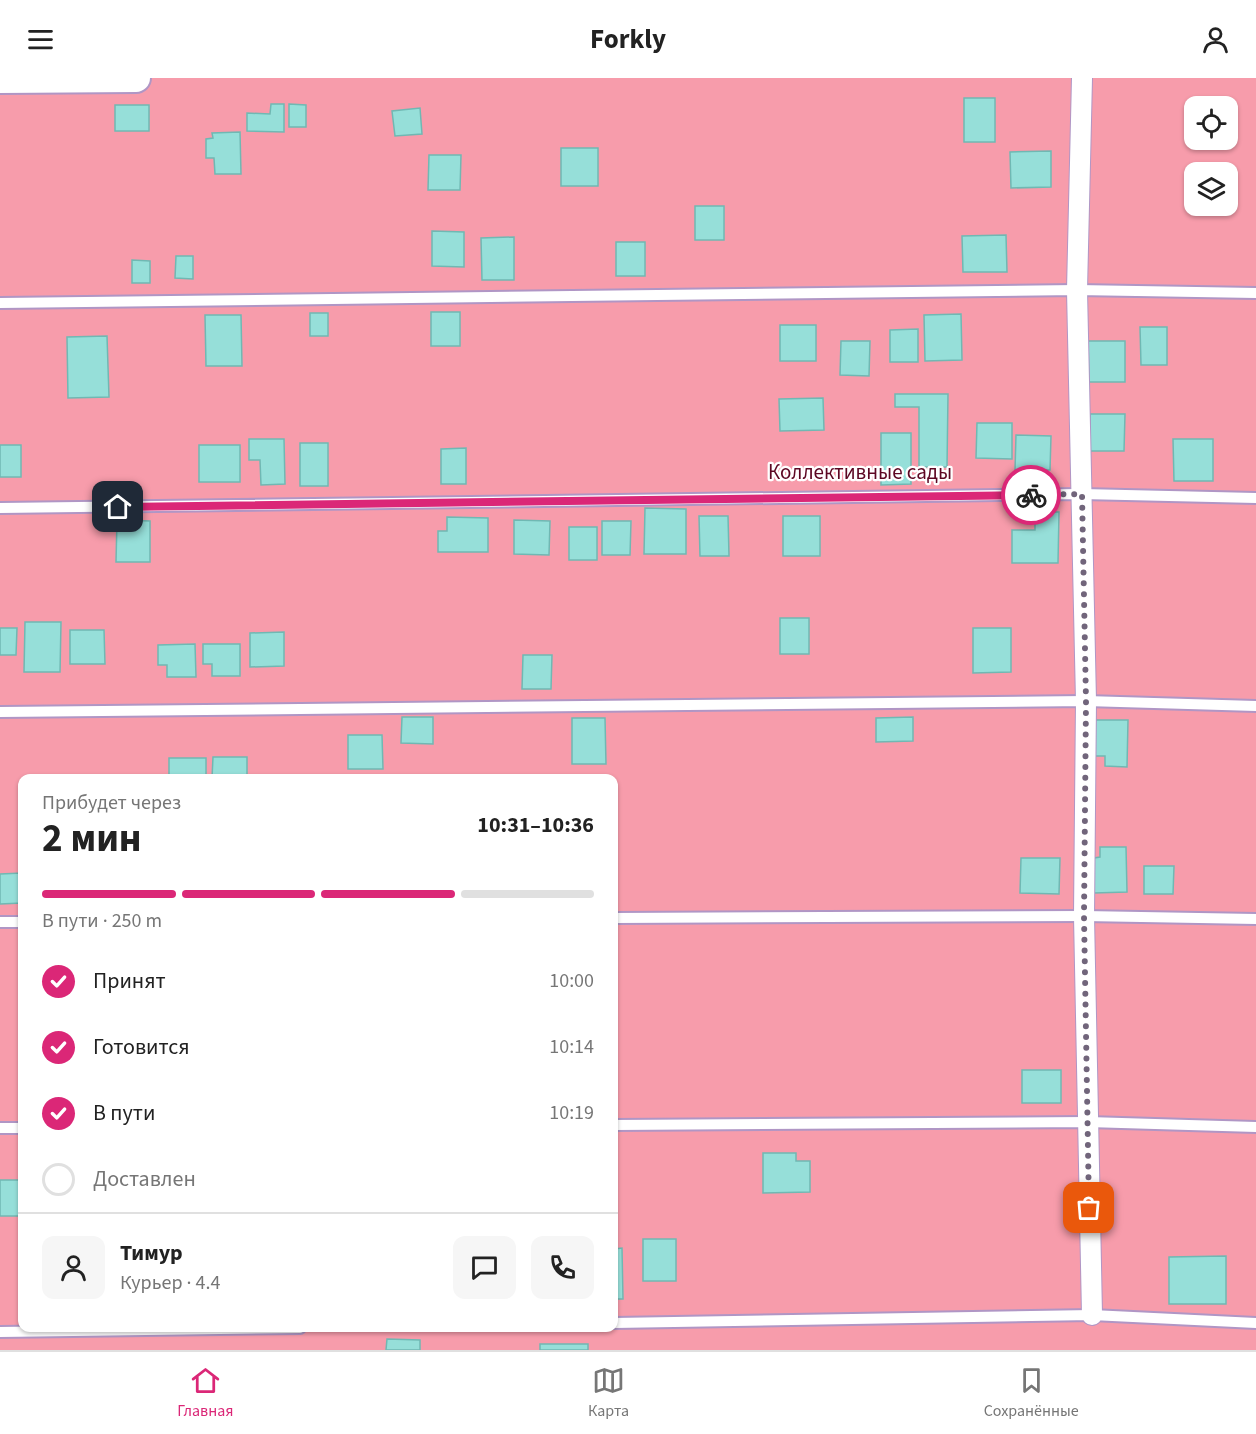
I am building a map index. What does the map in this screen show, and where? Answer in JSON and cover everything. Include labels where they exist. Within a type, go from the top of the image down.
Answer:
[{"type":"main road","points":[[0,79],[136,78]]},
{"type":"street","points":[[1082,78],[1077,291],[1086,701],[1084,916],[1092,1315]]},
{"type":"lane","points":[[0,303],[1077,291],[1256,293]]},
{"type":"lane","points":[[0,508],[1082,494],[1256,498]]},
{"type":"lane","points":[[0,712],[1086,701],[1256,706]]},
{"type":"lane","points":[[618,918],[1084,916],[1256,919]]},
{"type":"lane","points":[[0,922],[18,922]]},
{"type":"lane","points":[[618,1125],[1088,1122],[1256,1126]]},
{"type":"lane","points":[[0,1128],[18,1128]]},
{"type":"lane","points":[[618,1323],[1092,1315],[1256,1323]]},
{"type":"lane","points":[[0,1332],[18,1332]]},
{"type":"green space","name":"Коллективные сады","points":[[0,78],[1256,78],[1256,1350],[0,1350]]},
{"type":"building","points":[[964,98],[995,98],[995,142],[964,142]]},
{"type":"building","points":[[271,104],[284,104],[284,132],[247,131],[247,113],[270,114]]},
{"type":"building","points":[[289,104],[306,105],[306,127],[289,127]]},
{"type":"building","points":[[115,105],[149,105],[149,131],[115,131]]},
{"type":"building","points":[[420,108],[422,134],[395,136],[392,111]]},
{"type":"building","points":[[240,132],[241,174],[215,174],[214,158],[206,158],[206,139],[213,138],[212,133]]},
{"type":"building","points":[[561,148],[598,148],[598,186],[561,186]]},
{"type":"building","points":[[1051,151],[1051,187],[1011,188],[1010,152]]},
{"type":"building","points":[[429,155],[461,155],[460,190],[428,190]]},
{"type":"building","points":[[695,206],[724,206],[724,240],[695,240]]},
{"type":"building","points":[[432,231],[464,232],[464,267],[432,266]]},
{"type":"building","points":[[1006,235],[1007,272],[963,272],[962,236]]},
{"type":"building","points":[[514,237],[514,280],[482,280],[481,238]]},
{"type":"building","points":[[616,242],[645,242],[645,276],[616,276]]},
{"type":"building","points":[[176,256],[193,256],[193,279],[175,278]]},
{"type":"building","points":[[132,260],[150,261],[150,283],[132,283]]},
{"type":"building","points":[[431,312],[460,312],[460,346],[431,346]]},
{"type":"building","points":[[310,313],[328,313],[328,336],[310,336]]},
{"type":"building","points":[[961,314],[962,360],[925,361],[924,315]]},
{"type":"building","points":[[205,315],[241,315],[242,366],[206,366]]},
{"type":"building","points":[[780,325],[816,325],[816,361],[780,361]]},
{"type":"building","points":[[1140,327],[1167,327],[1167,365],[1141,365]]},
{"type":"building","points":[[918,329],[918,362],[890,362],[890,330]]},
{"type":"building","points":[[107,336],[109,397],[68,398],[67,337]]},
{"type":"building","points":[[841,341],[870,341],[869,376],[840,375]]},
{"type":"building","points":[[1088,341],[1125,341],[1125,382],[1089,382]]},
{"type":"building","points":[[895,394],[948,394],[947,467],[919,467],[919,407],[895,407]]},
{"type":"building","points":[[823,398],[824,430],[780,431],[779,399]]},
{"type":"building","points":[[1090,414],[1125,414],[1124,451],[1090,451]]},
{"type":"building","points":[[977,423],[1012,423],[1012,459],[976,458]]},
{"type":"building","points":[[881,433],[911,433],[911,484],[881,485]]},
{"type":"building","points":[[1016,435],[1051,436],[1050,470],[1015,470]]},
{"type":"building","points":[[249,439],[284,439],[285,484],[261,485],[260,460],[249,460]]},
{"type":"building","points":[[1173,439],[1213,439],[1213,481],[1174,481]]},
{"type":"building","points":[[300,443],[328,443],[328,486],[300,486]]},
{"type":"building","points":[[0,445],[21,445],[21,477],[0,477]]},
{"type":"building","points":[[199,445],[240,445],[240,482],[199,482]]},
{"type":"building","points":[[466,448],[466,484],[441,484],[441,449]]},
{"type":"building","points":[[645,508],[686,509],[686,554],[644,554]]},
{"type":"building","points":[[1035,512],[1059,512],[1058,563],[1012,563],[1012,530],[1035,530]]},
{"type":"building","points":[[699,516],[728,516],[729,556],[700,556]]},
{"type":"building","points":[[783,516],[820,516],[820,556],[783,556]]},
{"type":"building","points":[[447,517],[488,518],[488,552],[438,552],[438,531],[447,531]]},
{"type":"building","points":[[117,520],[150,521],[150,562],[116,562]]},
{"type":"building","points":[[514,520],[550,521],[549,555],[514,554]]},
{"type":"building","points":[[602,521],[631,521],[630,555],[602,555]]},
{"type":"building","points":[[569,527],[597,527],[597,560],[569,560]]},
{"type":"building","points":[[780,618],[809,618],[809,654],[780,654]]},
{"type":"building","points":[[25,622],[61,622],[60,672],[24,672]]},
{"type":"building","points":[[0,628],[17,628],[16,655],[0,655]]},
{"type":"building","points":[[973,628],[1011,628],[1011,672],[973,673]]},
{"type":"building","points":[[70,630],[104,630],[105,664],[70,664]]},
{"type":"building","points":[[284,632],[284,666],[250,667],[250,633]]},
{"type":"building","points":[[195,644],[196,677],[167,677],[167,665],[158,665],[158,645]]},
{"type":"building","points":[[203,644],[240,644],[240,676],[212,676],[212,664],[203,664]]},
{"type":"building","points":[[523,655],[552,655],[551,689],[522,689]]},
{"type":"building","points":[[402,717],[433,717],[433,744],[401,743]]},
{"type":"building","points":[[913,717],[913,741],[876,742],[876,718]]},
{"type":"building","points":[[572,718],[605,718],[606,764],[572,764]]},
{"type":"building","points":[[1090,720],[1128,720],[1127,767],[1105,766],[1105,756],[1090,756]]},
{"type":"building","points":[[348,735],[382,735],[383,769],[348,769]]},
{"type":"building","points":[[213,757],[247,757],[247,774],[212,774]]},
{"type":"building","points":[[169,758],[206,758],[206,774],[169,774]]},
{"type":"building","points":[[1100,847],[1126,847],[1127,892],[1094,893],[1094,858],[1100,857]]},
{"type":"building","points":[[1021,858],[1060,858],[1059,894],[1020,893]]},
{"type":"building","points":[[1144,866],[1174,866],[1173,894],[1144,894]]},
{"type":"building","points":[[18,873],[18,903],[0,904],[0,874]]},
{"type":"building","points":[[1022,1070],[1061,1070],[1061,1103],[1022,1103]]},
{"type":"building","points":[[763,1153],[796,1153],[796,1161],[810,1161],[810,1192],[763,1193]]},
{"type":"building","points":[[0,1180],[18,1180],[18,1216],[0,1216]]},
{"type":"building","points":[[643,1239],[676,1239],[676,1281],[643,1281]]},
{"type":"building","points":[[618,1248],[622,1248],[623,1299],[618,1299]]},
{"type":"building","points":[[1226,1256],[1226,1304],[1169,1304],[1169,1257]]},
{"type":"building","points":[[387,1339],[420,1340],[420,1350],[386,1350]]},
{"type":"building","points":[[540,1344],[588,1344],[588,1350],[540,1350]]},
{"type":"way so far","points":[[1031,495],[1082,494],[1086,701],[1084,916],[1089,1208]]},
{"type":"route","points":[[118,507],[1031,495]]}]
